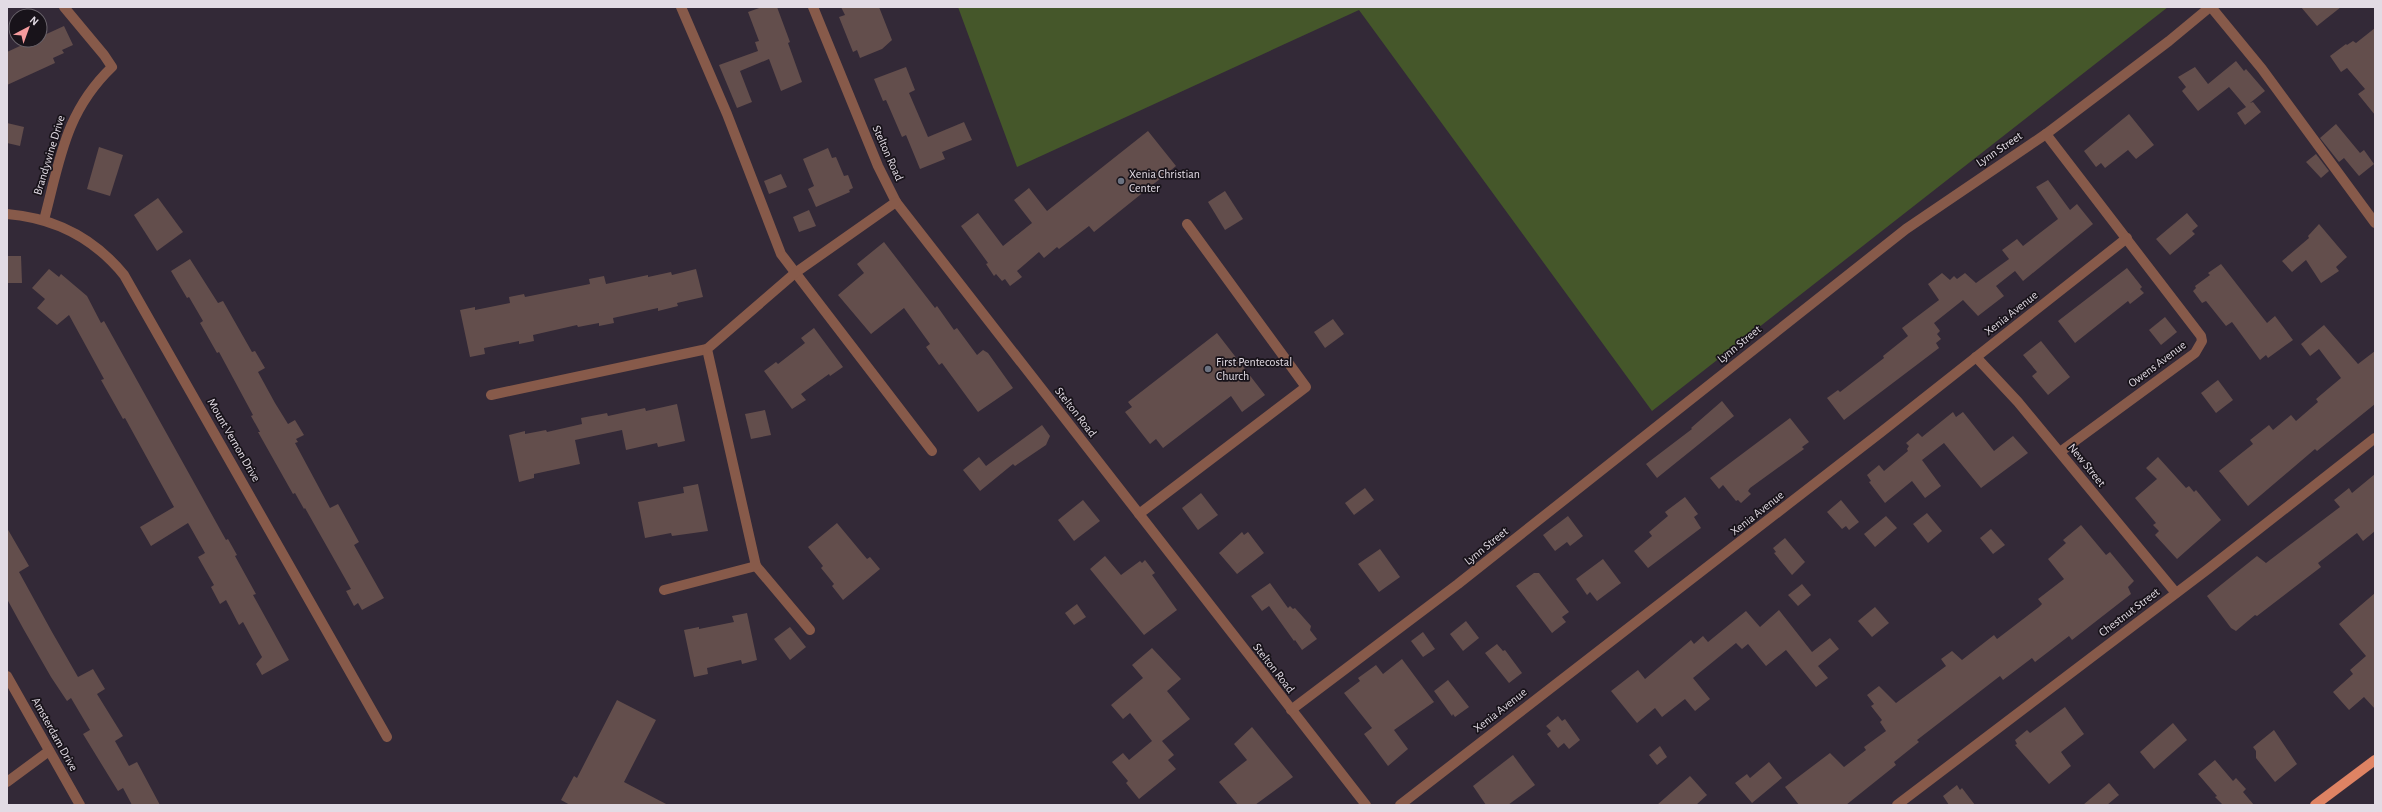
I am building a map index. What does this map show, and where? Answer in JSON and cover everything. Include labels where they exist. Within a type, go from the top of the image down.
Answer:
[{"type":"main road","points":[[2315,805],[2375,760]]},
{"type":"street","name":"Brandywine Drive","points":[[44,220],[67,132],[75,113],[94,84],[112,67],[104,55],[64,7]]},
{"type":"street","points":[[681,7],[727,114],[781,254],[932,451]]},
{"type":"street","name":"Stelton Road","points":[[813,7],[878,166],[896,202],[1366,805]]},
{"type":"street","points":[[2211,7],[2262,69],[2375,223]]},
{"type":"street","name":"Lynn Street","points":[[1291,710],[1458,584],[1906,229],[2046,134],[2169,41],[2211,7]]},
{"type":"street","points":[[2046,134],[2127,238]]},
{"type":"street","points":[[491,396],[707,349],[795,273],[896,202]]},
{"type":"street","name":"Mount Vernon Drive","points":[[7,214],[44,220],[64,227],[90,242],[114,263],[124,275],[387,736]]},
{"type":"street","points":[[1139,514],[1306,387],[1187,224]]},
{"type":"street","name":"Xenia Avenue","points":[[1400,805],[2127,238]]},
{"type":"street","name":"Owens Avenue","points":[[2060,452],[2196,353],[2200,348],[2201,336],[2127,238]]},
{"type":"street","points":[[707,349],[756,566],[810,630]]},
{"type":"street","name":"New Street","points":[[1976,357],[2018,402],[2176,593]]},
{"type":"street","name":"Chestnut Street","points":[[1897,805],[2176,593],[2375,438]]},
{"type":"street","points":[[664,590],[756,566]]},
{"type":"street","name":"Amsterdam Drive","points":[[7,676],[80,805]]},
{"type":"street","points":[[7,782],[49,751]]},
{"type":"green space","points":[[958,7],[2168,7],[1652,411],[1359,10],[1017,167]]},
{"type":"building","points":[[762,7],[777,7],[790,42],[788,43],[802,82],[781,91],[769,59],[740,71],[752,102],[737,108],[719,65],[758,51],[755,42],[759,41],[748,12]]},
{"type":"building","points":[[841,7],[879,7],[892,40],[882,49],[860,58],[857,50],[853,52],[839,17],[845,15]]},
{"type":"building","points":[[2301,7],[2341,7],[2317,26]]},
{"type":"building","points":[[64,26],[73,45],[62,50],[64,53],[53,58],[55,63],[7,85],[7,52],[16,48],[48,48],[48,33]]},
{"type":"building","points":[[2375,28],[2375,115],[2358,94],[2365,89],[2347,68],[2341,72],[2330,56],[2346,44],[2347,45],[2353,41],[2356,43]]},
{"type":"building","points":[[2236,61],[2244,71],[2246,69],[2265,91],[2250,103],[2253,102],[2261,112],[2245,125],[2237,113],[2246,107],[2229,87],[2198,111],[2182,91],[2186,87],[2178,77],[2195,67],[2208,84]]},
{"type":"building","points":[[906,67],[915,90],[909,93],[928,137],[964,122],[972,140],[942,152],[945,159],[920,169],[906,135],[902,137],[886,100],[883,101],[874,79]]},
{"type":"building","points":[[2129,114],[2154,145],[2136,159],[2128,150],[2105,168],[2101,163],[2096,167],[2084,151]]},
{"type":"building","points":[[7,123],[24,127],[20,146],[7,143]]},
{"type":"building","points":[[2336,124],[2360,153],[2364,150],[2374,164],[2359,176],[2344,158],[2339,162],[2320,138]]},
{"type":"building","name":"Xenia Christian Center","points":[[1148,131],[1176,166],[1094,232],[1089,226],[1059,249],[1057,247],[1044,258],[1039,252],[1017,271],[1022,277],[1010,286],[1005,279],[1002,281],[996,274],[994,276],[986,264],[988,263],[961,226],[978,213],[1003,246],[1032,223],[1014,200],[1029,188],[1047,211]]},
{"type":"building","points":[[99,147],[123,155],[110,196],[87,189]]},
{"type":"building","points":[[828,148],[832,158],[836,157],[844,176],[848,175],[853,188],[849,190],[850,192],[816,207],[808,189],[814,186],[803,159]]},
{"type":"building","points":[[2316,154],[2329,171],[2321,178],[2306,162]]},
{"type":"building","points":[[781,174],[787,187],[769,194],[764,181]]},
{"type":"building","points":[[2048,180],[2070,210],[2077,204],[2093,224],[2023,281],[2015,271],[1996,286],[2004,296],[1978,316],[1963,300],[1934,323],[1940,331],[1937,334],[1941,339],[1936,343],[1939,348],[1844,420],[1827,398],[1838,390],[1840,392],[1884,358],[1883,356],[1908,336],[1902,328],[1939,300],[1928,284],[1942,273],[1950,280],[1954,276],[1957,279],[1965,273],[1976,283],[2009,259],[2002,250],[2017,239],[2023,246],[2058,219],[2036,187]]},
{"type":"building","points":[[1225,191],[1243,219],[1225,230],[1208,202]]},
{"type":"building","points":[[158,198],[183,232],[157,251],[134,215]]},
{"type":"building","points":[[809,210],[816,226],[799,232],[793,217]]},
{"type":"building","points":[[2187,213],[2198,226],[2192,231],[2195,234],[2170,255],[2156,239]]},
{"type":"building","points":[[2319,224],[2347,257],[2336,267],[2339,271],[2321,283],[2306,260],[2292,272],[2282,261],[2309,238],[2308,236]]},
{"type":"building","points":[[884,242],[935,308],[937,306],[954,330],[957,328],[977,355],[983,350],[988,353],[1013,388],[978,412],[942,363],[939,365],[926,347],[930,344],[904,308],[871,334],[838,295],[864,273],[857,264]]},
{"type":"building","points":[[7,256],[21,256],[22,283],[7,283]]},
{"type":"building","points":[[190,259],[218,303],[223,301],[252,352],[255,351],[265,368],[258,372],[275,403],[288,424],[295,420],[304,435],[296,439],[298,442],[295,443],[330,508],[338,504],[359,542],[354,545],[384,598],[362,610],[358,603],[354,606],[346,591],[351,589],[305,508],[304,509],[295,493],[293,494],[258,432],[260,432],[251,416],[253,415],[219,352],[217,353],[200,323],[203,321],[171,271]]},
{"type":"building","points":[[2221,264],[2267,323],[2275,316],[2293,340],[2268,358],[2266,355],[2260,360],[2232,322],[2226,326],[2206,301],[2202,303],[2193,291],[2196,288],[2195,286],[2210,275],[2208,273]]},
{"type":"building","points":[[2127,268],[2142,287],[2140,289],[2144,293],[2130,304],[2128,301],[2075,343],[2058,321]]},
{"type":"building","points":[[49,269],[59,277],[61,274],[87,296],[101,323],[104,321],[226,540],[228,539],[237,555],[235,556],[256,594],[253,595],[289,660],[262,675],[256,664],[262,657],[243,622],[239,625],[226,600],[220,604],[211,587],[214,585],[198,557],[205,553],[188,523],[151,546],[140,527],[174,507],[125,418],[123,419],[101,380],[104,379],[69,315],[57,325],[37,308],[45,299],[32,288]]},
{"type":"building","points":[[696,269],[703,297],[677,303],[678,306],[658,311],[658,308],[613,318],[614,323],[599,326],[599,323],[578,327],[577,325],[533,335],[534,341],[519,344],[519,341],[484,348],[485,354],[470,357],[460,310],[475,307],[475,310],[510,303],[509,297],[524,294],[525,297],[590,284],[589,279],[604,276],[606,284],[648,275],[648,277],[671,272],[672,275]]},
{"type":"building","points":[[2165,317],[2177,332],[2161,345],[2149,330]]},
{"type":"building","points":[[1333,319],[1344,334],[1325,348],[1314,332]]},
{"type":"building","points":[[2324,325],[2358,364],[2375,351],[2375,404],[2317,451],[2315,449],[2248,506],[2219,471],[2253,444],[2250,440],[2269,425],[2273,430],[2291,415],[2296,421],[2318,402],[2316,399],[2341,378],[2319,349],[2310,356],[2301,344]]},
{"type":"building","points":[[814,328],[843,367],[830,376],[829,374],[801,394],[806,400],[792,409],[764,371],[776,362],[778,364],[805,343],[801,338]]},
{"type":"building","name":"First Pentecostal Church","points":[[1217,333],[1265,395],[1242,412],[1231,396],[1163,448],[1156,439],[1150,444],[1125,412],[1132,407],[1128,402]]},
{"type":"building","points":[[2041,341],[2070,377],[2048,395],[2032,376],[2037,372],[2023,355]]},
{"type":"building","points":[[2218,380],[2233,400],[2216,413],[2201,393]]},
{"type":"building","points":[[1722,401],[1734,416],[1657,478],[1646,464],[1692,429],[1691,428]]},
{"type":"building","points":[[677,404],[685,441],[658,447],[657,443],[626,450],[622,430],[575,440],[580,464],[534,474],[534,478],[519,482],[509,435],[525,431],[525,434],[546,430],[547,432],[582,424],[581,418],[607,413],[608,416],[645,408],[646,411]]},
{"type":"building","points":[[765,410],[771,435],[751,439],[745,414]]},
{"type":"building","points":[[1953,412],[1956,417],[1963,412],[1994,451],[2013,436],[2028,453],[1981,488],[1944,443],[1922,460],[1941,486],[1925,498],[1912,481],[1885,503],[1869,482],[1871,481],[1867,475],[1879,465],[1884,471],[1908,451],[1907,449],[1909,446],[1906,443],[1918,433],[1922,437]]},
{"type":"building","points":[[1790,418],[1809,442],[1802,447],[1804,449],[1750,488],[1748,491],[1751,494],[1741,503],[1738,500],[1736,501],[1723,485],[1719,489],[1710,478]]},
{"type":"building","points":[[1042,425],[1050,436],[1046,445],[1015,466],[1013,464],[980,491],[963,470],[979,457],[986,466]]},
{"type":"building","points":[[2158,457],[2186,488],[2189,486],[2194,492],[2196,490],[2221,520],[2177,559],[2155,535],[2159,531],[2153,525],[2156,523],[2135,498],[2157,479],[2146,468]]},
{"type":"building","points":[[2375,474],[2375,531],[2363,541],[2357,533],[2318,563],[2321,567],[2257,616],[2255,615],[2236,631],[2231,628],[2207,596],[2257,556],[2266,563],[2340,507],[2334,500],[2349,488],[2352,493]]},
{"type":"building","points":[[698,484],[708,531],[672,536],[671,533],[645,538],[638,502],[684,493],[683,487]]},
{"type":"building","points":[[1365,488],[1374,500],[1354,515],[1345,503]]},
{"type":"building","points":[[1201,493],[1218,515],[1198,530],[1182,508]]},
{"type":"building","points":[[1685,497],[1698,514],[1694,517],[1701,528],[1648,568],[1634,551],[1652,536],[1649,532],[1668,516],[1665,512]]},
{"type":"building","points":[[1083,500],[1100,521],[1074,541],[1058,520]]},
{"type":"building","points":[[1841,500],[1859,522],[1849,530],[1846,526],[1842,529],[1827,512]]},
{"type":"building","points":[[1927,513],[1942,531],[1928,543],[1913,524]]},
{"type":"building","points":[[1568,516],[1583,536],[1570,546],[1567,542],[1555,551],[1543,535]]},
{"type":"building","points":[[1886,516],[1897,528],[1875,547],[1864,534]]},
{"type":"building","points":[[837,523],[867,559],[870,557],[880,569],[843,600],[832,586],[834,584],[821,568],[823,566],[808,547]]},
{"type":"building","points":[[2081,525],[2106,555],[2110,552],[2134,581],[2128,587],[2131,594],[2072,640],[2069,636],[2035,662],[2032,658],[2003,680],[2000,676],[1917,740],[1919,742],[1894,762],[1896,765],[1846,805],[1799,805],[1785,787],[1830,753],[1844,767],[1866,750],[1864,747],[1886,731],[1880,722],[1882,720],[1871,706],[1874,704],[1867,695],[1879,686],[1896,703],[1946,666],[1941,659],[1952,651],[1962,660],[1994,635],[1997,639],[2039,607],[2042,604],[2038,599],[2064,579],[2048,559],[2066,543],[2063,540]]},
{"type":"building","points":[[7,528],[29,566],[19,572],[52,632],[78,677],[93,669],[105,689],[97,694],[123,736],[115,741],[129,766],[137,762],[160,805],[132,805],[123,788],[118,791],[83,734],[90,730],[71,698],[67,701],[51,677],[24,630],[7,599]]},
{"type":"building","points":[[1991,529],[2005,545],[1993,554],[1980,538]]},
{"type":"building","points":[[1242,532],[1244,535],[1248,532],[1264,553],[1237,574],[1219,553]]},
{"type":"building","points":[[1785,538],[1805,562],[1792,575],[1774,553],[1776,552],[1773,548]]},
{"type":"building","points":[[1380,549],[1400,577],[1379,592],[1358,564]]},
{"type":"building","points":[[1105,556],[1121,575],[1140,561],[1142,563],[1145,560],[1155,573],[1152,575],[1177,610],[1144,635],[1090,569]]},
{"type":"building","points":[[1603,559],[1621,583],[1597,601],[1590,592],[1587,595],[1576,579]]},
{"type":"building","points":[[1534,573],[1539,573],[1569,612],[1562,617],[1566,622],[1552,633],[1516,586]]},
{"type":"building","points":[[1270,583],[1288,608],[1290,606],[1293,609],[1295,608],[1311,626],[1310,630],[1317,639],[1302,650],[1269,606],[1262,611],[1251,596]]},
{"type":"building","points":[[1802,584],[1811,595],[1798,606],[1788,595]]},
{"type":"building","points":[[2375,593],[2375,709],[2364,697],[2349,710],[2333,692],[2353,674],[2350,670],[2366,656],[2339,624]]},
{"type":"building","points":[[1077,604],[1086,617],[1074,625],[1065,613]]},
{"type":"building","points":[[1875,607],[1889,623],[1872,637],[1858,621]]},
{"type":"building","points":[[1779,610],[1812,652],[1830,638],[1839,649],[1818,666],[1828,678],[1816,687],[1786,650],[1766,666],[1748,644],[1742,649],[1736,643],[1693,678],[1710,699],[1695,711],[1685,699],[1662,717],[1655,708],[1637,723],[1611,691],[1638,670],[1645,679],[1691,640],[1694,644],[1703,636],[1708,642],[1746,611],[1760,627]]},
{"type":"building","points":[[747,613],[757,660],[742,664],[741,660],[707,668],[708,674],[694,677],[684,630],[699,627],[699,629],[734,622],[732,616]]},
{"type":"building","points":[[1466,621],[1479,638],[1463,651],[1450,634]]},
{"type":"building","points":[[790,627],[806,647],[790,660],[774,639]]},
{"type":"building","points":[[1423,632],[1435,649],[1423,657],[1411,641]]},
{"type":"building","points":[[1497,644],[1503,651],[1505,650],[1522,673],[1509,683],[1485,653]]},
{"type":"building","points":[[1152,648],[1181,679],[1167,691],[1190,719],[1162,741],[1174,755],[1168,760],[1176,769],[1139,799],[1126,783],[1128,781],[1112,762],[1123,753],[1129,760],[1152,741],[1130,713],[1123,719],[1111,705],[1143,678],[1132,665]]},
{"type":"building","points":[[1402,659],[1434,702],[1394,730],[1408,749],[1388,766],[1364,734],[1372,728],[1344,693],[1360,681],[1358,678],[1376,665],[1383,674]]},
{"type":"building","points":[[1448,680],[1469,707],[1455,717],[1453,714],[1452,716],[1434,691]]},
{"type":"building","points":[[617,700],[656,720],[624,782],[668,805],[570,805],[561,800],[574,776],[577,778]]},
{"type":"building","points":[[2065,707],[2084,734],[2061,752],[2071,766],[2049,784],[2015,745],[2017,744],[2015,740],[2027,730],[2030,733]]},
{"type":"building","points":[[1558,716],[1562,721],[1565,719],[1580,740],[1569,749],[1564,743],[1558,748],[1547,734],[1551,731],[1546,726]]},
{"type":"building","points":[[2173,723],[2187,740],[2154,769],[2140,752]]},
{"type":"building","points":[[1252,727],[1293,777],[1255,805],[1238,805],[1219,782],[1247,760],[1234,744]]},
{"type":"building","points":[[2274,730],[2297,764],[2275,782],[2256,758],[2256,751],[2253,747]]},
{"type":"building","points":[[1660,746],[1667,757],[1657,765],[1649,755]]},
{"type":"building","points":[[1513,755],[1535,785],[1508,805],[1486,805],[1473,786]]},
{"type":"building","points":[[2215,760],[2233,781],[2236,778],[2246,789],[2243,792],[2254,805],[2223,805],[2215,797],[2217,796],[2198,774]]},
{"type":"building","points":[[1769,762],[1782,778],[1752,803],[1735,783],[1747,774],[1750,778]]},
{"type":"building","points":[[1690,776],[1707,795],[1696,805],[1657,805]]},
{"type":"building","points":[[2109,783],[2119,795],[2107,805],[2083,805]]},
{"type":"building","points":[[1957,785],[1960,790],[1962,788],[1975,805],[1949,805],[1943,796]]},
{"type":"place","name":"Xenia Christian Center","points":[[1121,181]]},
{"type":"place","name":"First Pentecostal Church","points":[[1208,369]]}]
